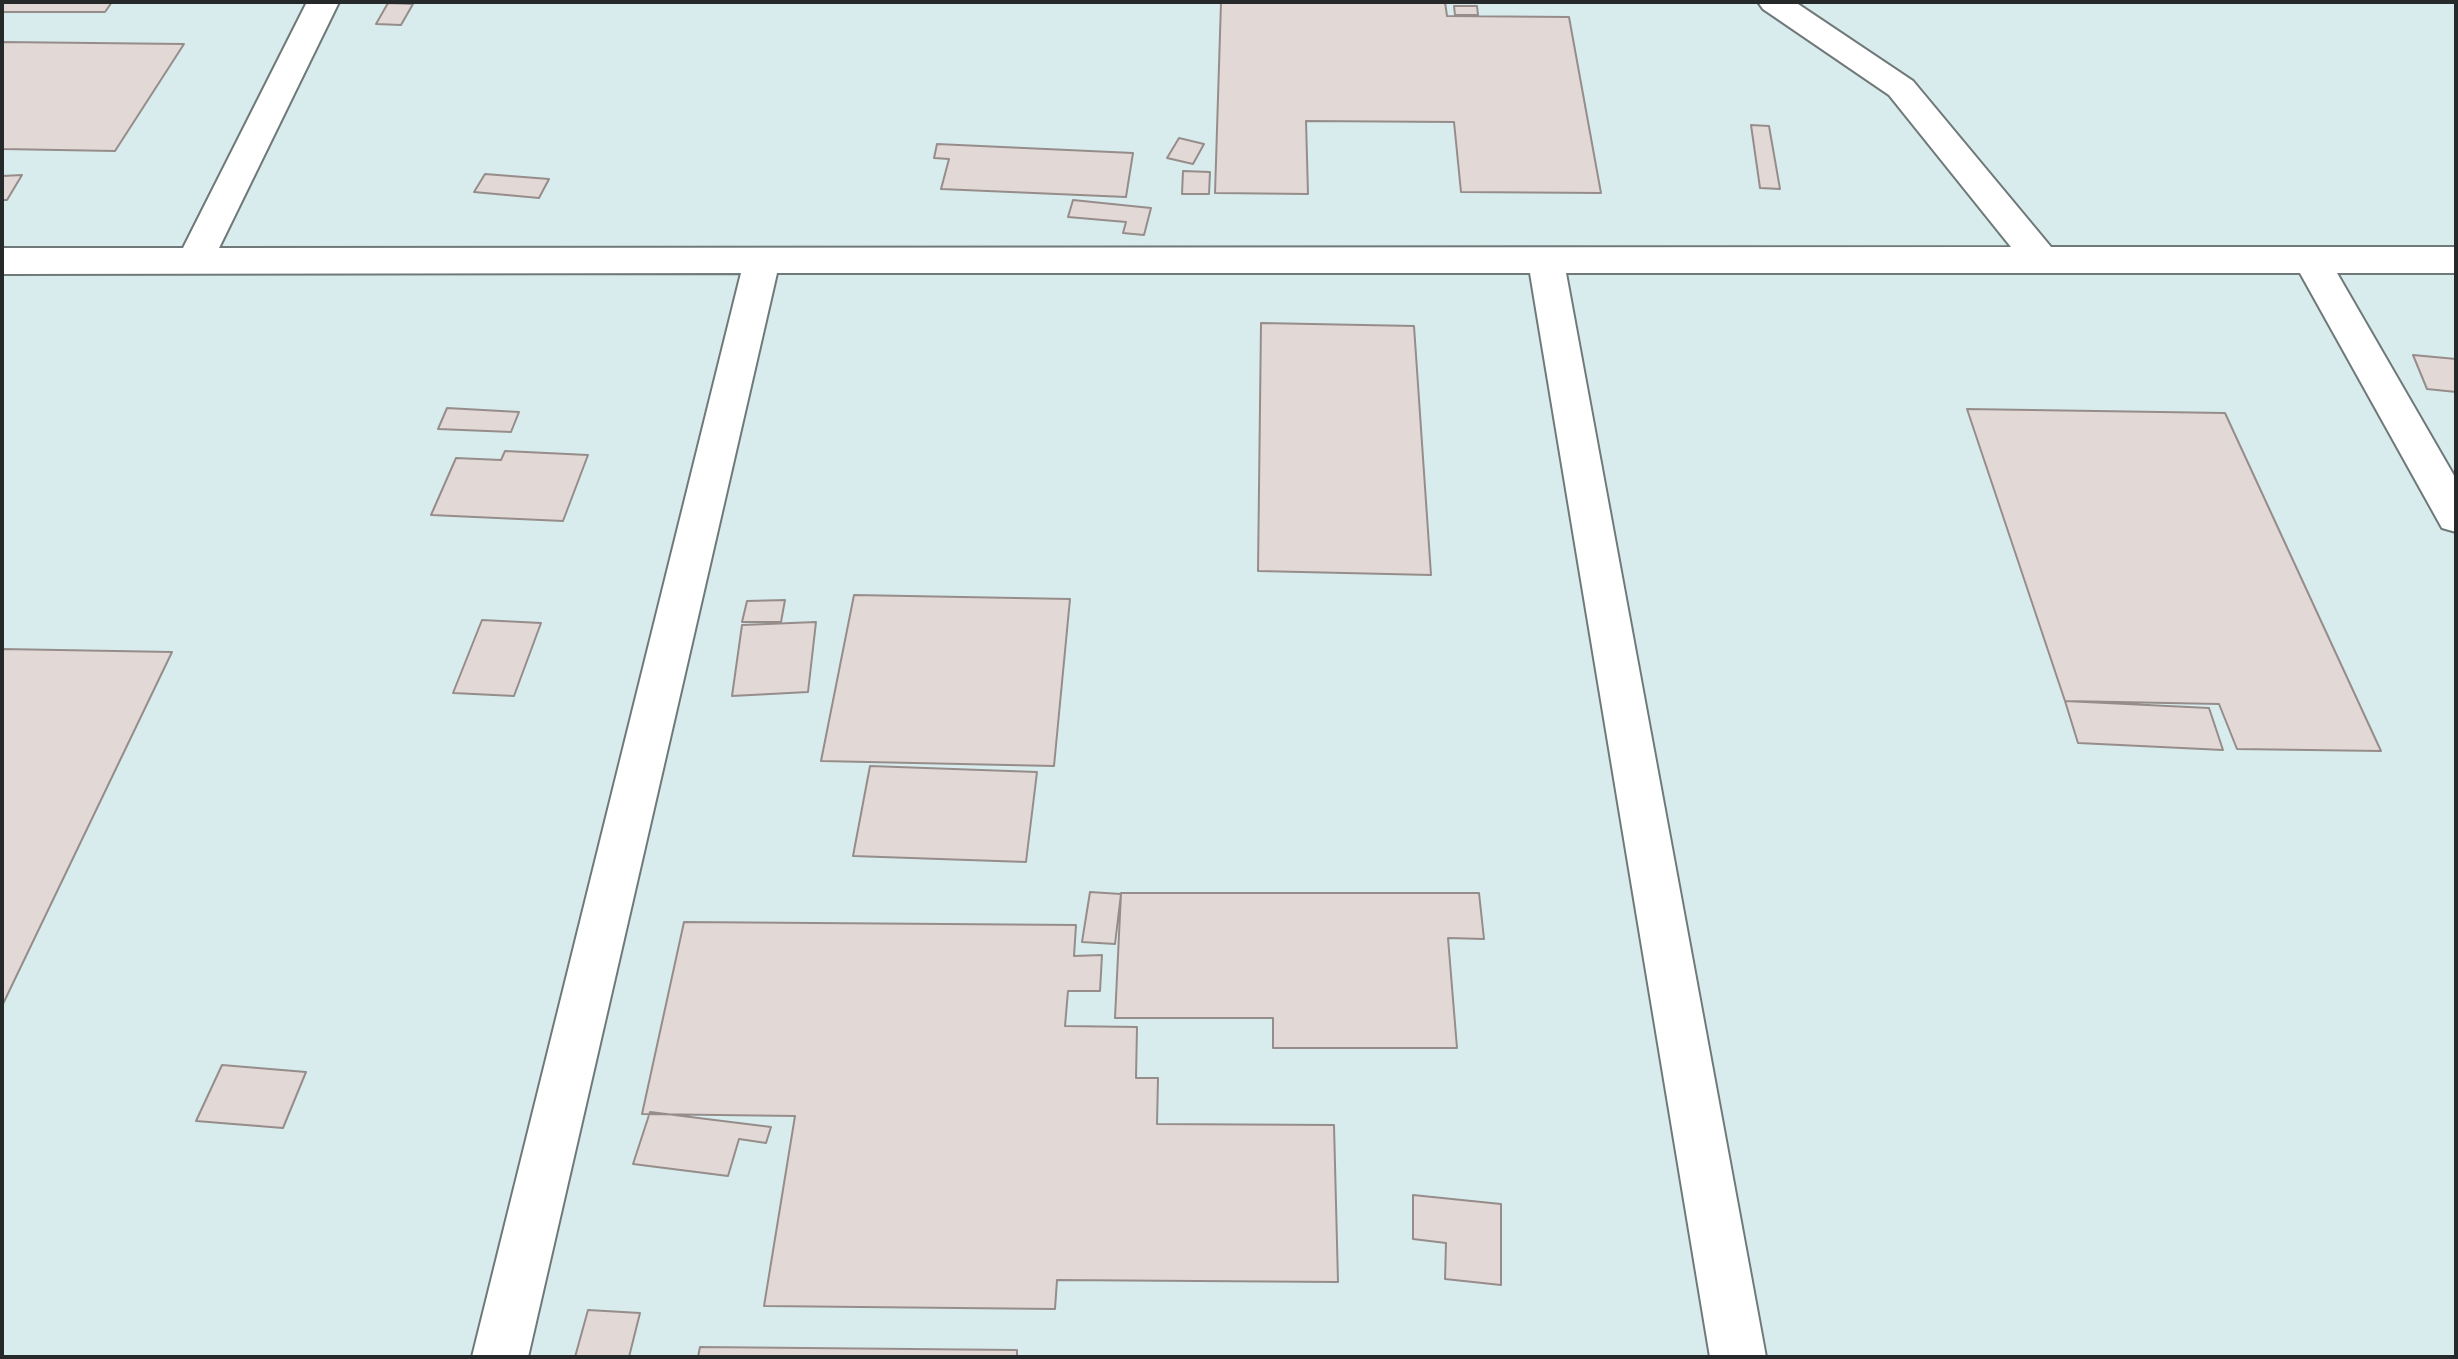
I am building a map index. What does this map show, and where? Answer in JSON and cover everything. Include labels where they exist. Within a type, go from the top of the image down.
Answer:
[{"type":"street","points":[[194,263],[323,2]]},
{"type":"street","points":[[1774,2],[1901,88],[2040,259]]},
{"type":"street","points":[[2310,258],[2456,516]]},
{"type":"street","points":[[2,261],[2456,260]]},
{"type":"street","points":[[500,1357],[762,262]]},
{"type":"street","points":[[1546,262],[1738,1357]]},
{"type":"shaded area","points":[[2,2],[2456,2],[2456,1357],[2,1357]]},
{"type":"building","points":[[2,2],[112,2],[105,12],[2,12]]},
{"type":"building","points":[[1221,2],[1445,2],[1447,16],[1569,17],[1601,193],[1461,192],[1454,122],[1306,121],[1308,194],[1215,193]]},
{"type":"building","points":[[388,3],[413,4],[401,25],[376,24]]},
{"type":"building","points":[[1454,6],[1477,6],[1478,15],[1455,15]]},
{"type":"building","points":[[2,42],[184,44],[115,151],[2,149]]},
{"type":"building","points":[[1751,125],[1769,126],[1780,189],[1760,188]]},
{"type":"building","points":[[1179,138],[1204,144],[1193,164],[1167,158]]},
{"type":"building","points":[[937,144],[1133,153],[1126,197],[941,189],[949,159],[934,158]]},
{"type":"building","points":[[1183,171],[1210,172],[1209,194],[1182,194]]},
{"type":"building","points":[[485,174],[549,179],[539,198],[474,192]]},
{"type":"building","points":[[22,175],[7,200],[2,200],[2,176]]},
{"type":"building","points":[[1073,200],[1151,208],[1144,235],[1123,233],[1126,222],[1068,217]]},
{"type":"building","points":[[1261,323],[1414,326],[1431,575],[1258,571]]},
{"type":"building","points":[[2413,355],[2456,359],[2456,392],[2427,389]]},
{"type":"building","points":[[447,408],[519,412],[511,432],[438,429]]},
{"type":"building","points":[[1967,409],[2225,413],[2381,751],[2237,749],[2219,704],[2065,701]]},
{"type":"building","points":[[505,451],[588,455],[563,521],[431,515],[456,458],[501,460]]},
{"type":"building","points":[[854,595],[1070,599],[1054,766],[821,761]]},
{"type":"building","points":[[785,600],[781,622],[742,622],[747,601]]},
{"type":"building","points":[[482,620],[541,623],[514,696],[453,693]]},
{"type":"building","points":[[816,622],[808,692],[732,696],[742,625]]},
{"type":"building","points":[[2,649],[172,652],[2,1006]]},
{"type":"building","points":[[2065,701],[2209,708],[2223,750],[2078,743]]},
{"type":"building","points":[[870,766],[1037,772],[1026,862],[853,856]]},
{"type":"building","points":[[1090,892],[1121,894],[1115,944],[1082,942]]},
{"type":"building","points":[[1121,893],[1479,893],[1484,939],[1448,938],[1457,1048],[1273,1048],[1273,1018],[1115,1018]]},
{"type":"building","points":[[684,922],[1076,925],[1074,956],[1102,955],[1100,991],[1068,991],[1065,1026],[1137,1027],[1136,1078],[1158,1078],[1157,1124],[1334,1125],[1338,1282],[1057,1280],[1055,1309],[764,1306],[795,1116],[642,1114]]},
{"type":"building","points":[[222,1065],[306,1072],[283,1128],[196,1121]]},
{"type":"building","points":[[650,1112],[771,1127],[766,1143],[739,1139],[728,1176],[633,1164]]},
{"type":"building","points":[[1413,1195],[1501,1204],[1501,1285],[1445,1279],[1446,1243],[1413,1239]]},
{"type":"building","points":[[588,1310],[640,1313],[629,1357],[575,1357]]},
{"type":"building","points":[[700,1347],[1017,1350],[1017,1357],[698,1357]]}]
